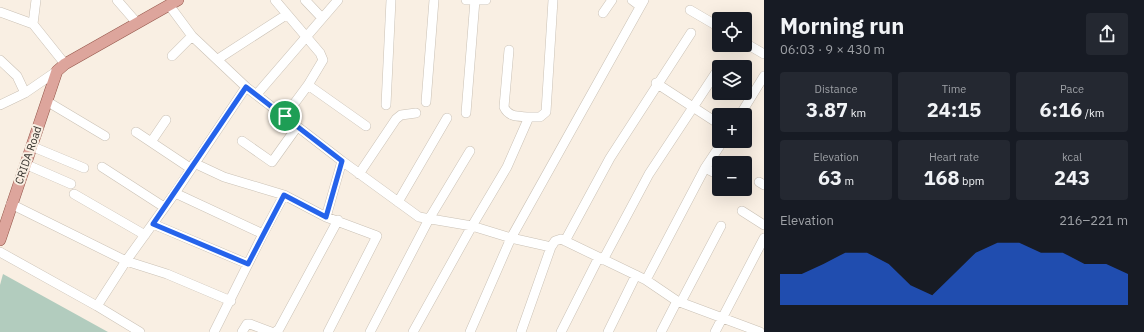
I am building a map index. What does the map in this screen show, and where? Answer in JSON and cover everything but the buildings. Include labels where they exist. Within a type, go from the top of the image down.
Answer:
[{"type":"main road","points":[[61,68],[173,2]]},
{"type":"main road","name":"CRIDA Road","points":[[0,239],[31,146],[61,68]]},
{"type":"street","points":[[33,24],[36,0]]},
{"type":"street","points":[[117,0],[137,24]]},
{"type":"street","points":[[275,0],[305,38],[320,53],[323,60],[308,85],[285,116]]},
{"type":"street","points":[[305,0],[322,18]]},
{"type":"street","points":[[257,94],[337,0]]},
{"type":"street","points":[[386,105],[391,0]]},
{"type":"street","points":[[426,102],[434,0]]},
{"type":"street","points":[[466,0],[486,0]]},
{"type":"street","points":[[466,113],[476,0]]},
{"type":"street","points":[[509,50],[504,107],[508,114],[513,116],[542,116],[547,109],[553,0]]},
{"type":"street","points":[[603,13],[612,0]]},
{"type":"street","points":[[470,332],[511,238],[642,3],[632,0]]},
{"type":"street","points":[[173,2],[192,36],[246,87],[359,174],[419,217],[472,226],[511,238],[551,247]]},
{"type":"street","points":[[690,10],[712,23]]},
{"type":"street","points":[[0,12],[33,24],[61,68],[25,93],[0,105]]},
{"type":"street","points":[[218,59],[286,15]]},
{"type":"street","points":[[565,241],[610,158],[656,83],[691,33]]},
{"type":"street","points":[[172,56],[192,36]]},
{"type":"street","points":[[752,47],[764,54]]},
{"type":"street","points":[[0,60],[17,76],[25,93]]},
{"type":"street","points":[[744,108],[764,76]]},
{"type":"street","points":[[561,332],[649,174],[712,78]]},
{"type":"street","points":[[656,83],[712,120]]},
{"type":"street","points":[[308,85],[366,126]]},
{"type":"street","points":[[97,306],[126,261],[175,193],[192,165],[246,87]]},
{"type":"street","points":[[48,102],[105,136]]},
{"type":"street","points":[[359,174],[396,119],[401,116],[416,113]]},
{"type":"street","points":[[413,332],[472,226],[507,167],[529,117]]},
{"type":"street","points":[[398,202],[447,118]]},
{"type":"street","points":[[151,142],[166,120]]},
{"type":"street","points":[[242,141],[272,162],[297,127]]},
{"type":"street","points":[[136,132],[192,165],[224,177],[284,195],[326,217],[338,220],[377,236],[328,332]]},
{"type":"street","points":[[31,146],[84,168]]},
{"type":"street","points":[[646,280],[705,168],[718,148]]},
{"type":"street","points":[[370,332],[429,219],[470,151]]},
{"type":"street","points":[[326,217],[342,161]]},
{"type":"street","points":[[25,164],[71,184]]},
{"type":"street","points":[[102,167],[164,207]]},
{"type":"street","points":[[705,168],[712,172]]},
{"type":"street","points":[[175,193],[263,234]]},
{"type":"street","points":[[74,194],[145,235]]},
{"type":"street","points":[[214,332],[284,195]]},
{"type":"street","points":[[11,204],[126,261],[167,274],[230,301]]},
{"type":"street","points":[[742,210],[764,225]]},
{"type":"street","points":[[275,332],[279,329],[338,220]]},
{"type":"street","points":[[153,224],[248,264]]},
{"type":"street","points":[[661,332],[721,226]]},
{"type":"street","points":[[715,332],[764,238]]},
{"type":"street","points":[[521,332],[551,247],[558,240],[565,241],[600,260],[646,280],[679,301],[759,332]]},
{"type":"street","points":[[0,252],[97,306],[140,332]]},
{"type":"street","points":[[608,332],[636,275]]},
{"type":"street","points":[[242,332],[247,324],[250,324],[271,332]]},
{"type":"green space","points":[[3,274],[108,332],[0,332],[0,285]]},
{"type":"route","points":[[246,87],[285,116],[342,161],[326,217],[284,195],[248,264],[153,224],[246,87]]}]
